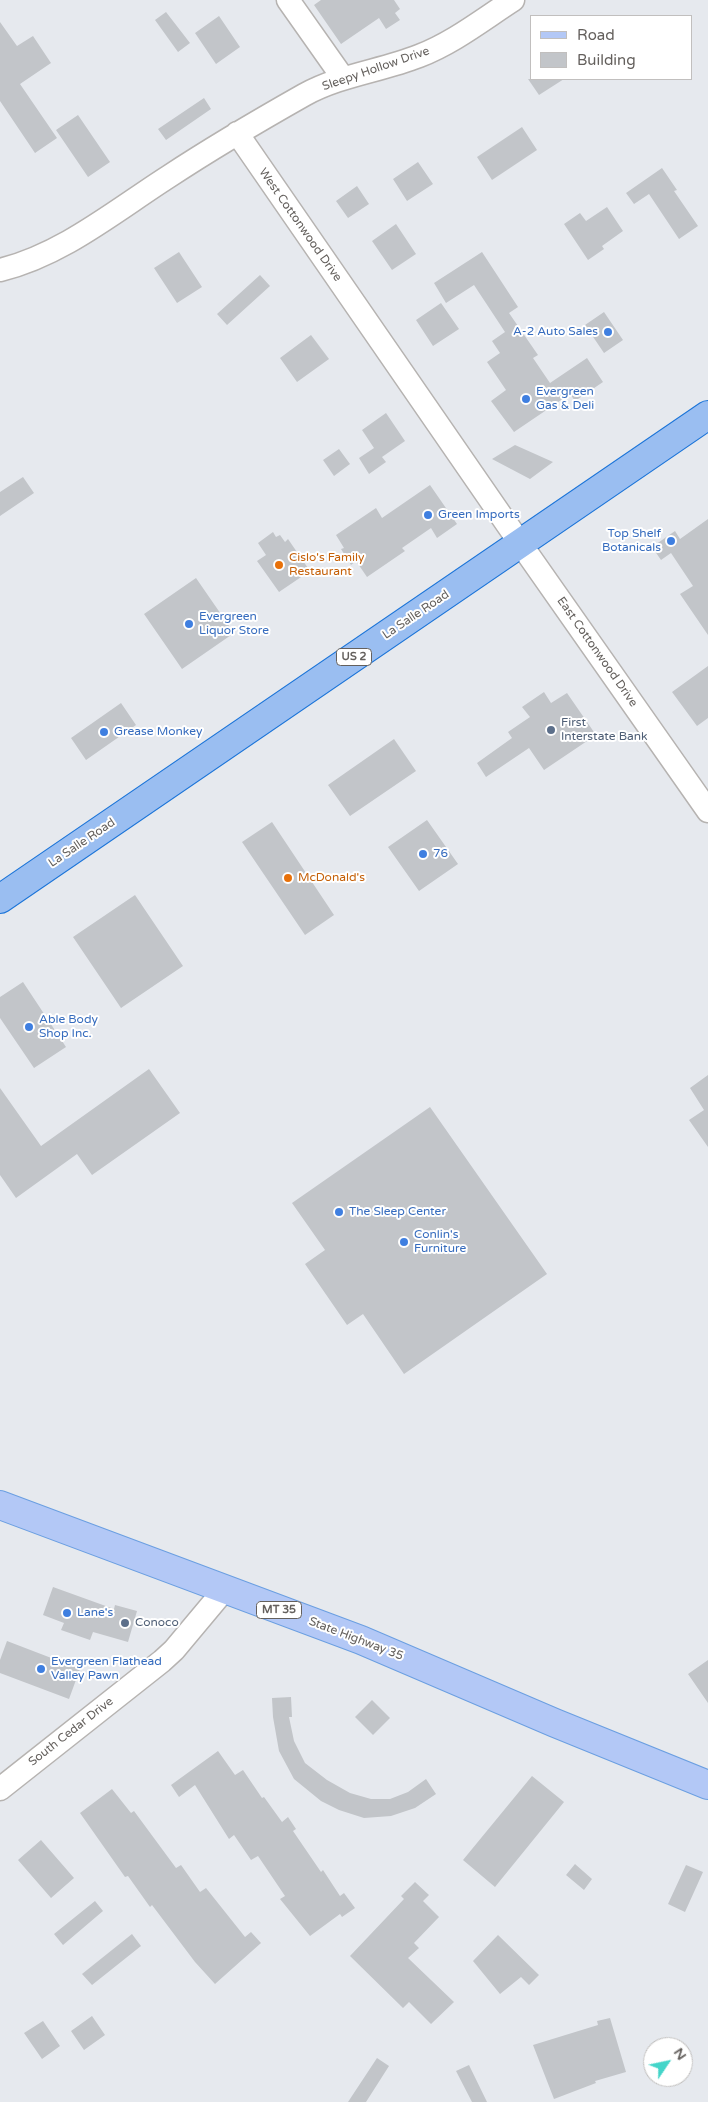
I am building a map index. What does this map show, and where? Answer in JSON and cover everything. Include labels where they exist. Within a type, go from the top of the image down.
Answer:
[{"type":"highway","name":"La Salle Road","points":[[0,899],[708,415]]},
{"type":"main road","name":"State Highway 35","points":[[0,1505],[361,1640],[555,1723],[708,1785]]},
{"type":"street","points":[[288,0],[343,78]]},
{"type":"street","name":"Sleepy Hollow Drive","points":[[237,133],[306,94],[343,78],[417,57],[434,50],[513,0]]},
{"type":"street","points":[[0,270],[34,260],[72,239],[237,133]]},
{"type":"street","name":"West Cottonwood Drive","points":[[237,133],[520,544]]},
{"type":"street","name":"East Cottonwood Drive","points":[[520,544],[708,811]]},
{"type":"street","name":"South Cedar Drive","points":[[0,1788],[162,1661],[174,1650],[225,1590]]},
{"type":"building","points":[[321,0],[394,0],[400,9],[395,13],[400,20],[386,29],[379,18],[341,44],[314,5]]},
{"type":"building","points":[[166,12],[190,43],[178,52],[155,20]]},
{"type":"building","points":[[219,16],[240,47],[216,64],[195,33]]},
{"type":"building","points":[[0,22],[17,46],[33,36],[51,63],[20,84],[57,138],[35,153],[0,101]]},
{"type":"building","points":[[528,79],[562,80],[539,95]]},
{"type":"building","points":[[204,98],[211,109],[166,140],[158,129]]},
{"type":"building","points":[[78,115],[110,162],[88,177],[56,130]]},
{"type":"building","points":[[522,127],[537,150],[492,180],[477,157]]},
{"type":"building","points":[[418,162],[433,184],[407,201],[393,179]]},
{"type":"building","points":[[662,168],[677,190],[674,191],[698,226],[679,239],[649,194],[634,204],[626,193]]},
{"type":"building","points":[[357,186],[369,204],[348,218],[336,201]]},
{"type":"building","points":[[607,207],[623,231],[602,246],[604,249],[588,260],[564,224],[580,213],[586,221]]},
{"type":"building","points":[[396,224],[416,254],[392,270],[372,241]]},
{"type":"building","points":[[179,252],[202,287],[177,303],[154,268]]},
{"type":"building","points":[[482,252],[518,307],[509,313],[538,355],[533,358],[550,383],[587,358],[603,382],[575,401],[570,394],[514,432],[491,401],[506,390],[487,362],[500,353],[492,341],[505,332],[474,285],[446,303],[434,283]]},
{"type":"building","points":[[260,275],[270,286],[227,325],[217,314]]},
{"type":"building","points":[[441,303],[459,329],[433,346],[416,320]]},
{"type":"building","points":[[604,312],[623,340],[604,353],[585,325]]},
{"type":"building","points":[[311,335],[329,359],[297,382],[280,358]]},
{"type":"building","points":[[386,413],[405,441],[382,457],[386,462],[369,474],[359,458],[374,448],[362,430]]},
{"type":"building","points":[[515,445],[553,462],[530,479],[492,459]]},
{"type":"building","points":[[339,449],[350,464],[334,476],[323,460]]},
{"type":"building","points":[[23,477],[34,493],[0,516],[0,492]]},
{"type":"building","points":[[430,485],[457,524],[437,538],[431,528],[402,548],[405,551],[367,577],[356,561],[351,565],[341,549],[344,548],[336,535],[376,508],[382,518]]},
{"type":"building","points":[[708,519],[708,635],[680,594],[693,586],[671,553],[661,560],[652,547],[675,531],[680,539]]},
{"type":"building","points":[[273,532],[276,537],[280,535],[285,542],[288,539],[310,571],[279,592],[257,561],[266,555],[258,543]]},
{"type":"building","name":"Evergreen Liquor Store","points":[[196,578],[234,633],[182,669],[144,614]]},
{"type":"building","points":[[708,666],[708,718],[697,726],[672,692]]},
{"type":"building","points":[[544,692],[551,703],[567,693],[596,735],[544,770],[529,748],[486,777],[477,763],[512,738],[508,732],[530,717],[522,707]]},
{"type":"building","name":"Grease Monkey","points":[[121,703],[136,725],[86,760],[71,738]]},
{"type":"building","points":[[394,739],[416,771],[350,816],[328,785]]},
{"type":"building","points":[[427,820],[458,864],[419,891],[388,847]]},
{"type":"building","name":"McDonald's","points":[[272,822],[334,915],[305,935],[242,842]]},
{"type":"building","points":[[135,895],[183,966],[121,1008],[73,937]]},
{"type":"building","points":[[23,982],[66,1047],[34,1068],[0,1018],[0,997]]},
{"type":"building","points":[[149,1069],[180,1113],[92,1175],[77,1154],[16,1198],[0,1175],[0,1088],[41,1146]]},
{"type":"building","points":[[708,1075],[708,1147],[689,1120],[704,1110],[690,1088]]},
{"type":"building","points":[[430,1107],[547,1274],[404,1374],[363,1314],[347,1325],[305,1264],[325,1250],[292,1203]]},
{"type":"building","points":[[53,1587],[114,1609],[115,1605],[137,1611],[128,1642],[93,1632],[90,1640],[61,1630],[64,1623],[43,1615]]},
{"type":"building","points":[[7,1641],[80,1669],[69,1699],[0,1673],[0,1660]]},
{"type":"building","points":[[708,1660],[708,1703],[688,1674]]},
{"type":"building","points":[[291,1697],[292,1717],[289,1717],[294,1741],[305,1763],[327,1780],[350,1793],[371,1799],[390,1799],[408,1792],[426,1779],[436,1794],[415,1808],[391,1816],[364,1818],[339,1810],[321,1801],[294,1779],[279,1751],[272,1698]]},
{"type":"building","points":[[372,1700],[390,1718],[373,1735],[355,1717]]},
{"type":"building","points":[[218,1751],[235,1775],[243,1770],[262,1798],[264,1797],[282,1822],[288,1817],[296,1829],[293,1831],[321,1872],[323,1870],[340,1896],[344,1893],[355,1908],[342,1917],[340,1914],[310,1936],[280,1899],[285,1896],[258,1856],[251,1860],[234,1835],[229,1839],[195,1785],[179,1797],[171,1785]]},
{"type":"building","points":[[532,1776],[564,1802],[495,1887],[463,1860]]},
{"type":"building","points":[[112,1789],[131,1813],[134,1811],[176,1868],[181,1865],[200,1892],[206,1888],[245,1937],[251,1932],[261,1943],[215,1984],[195,1962],[152,1905],[150,1907],[128,1876],[125,1877],[80,1813]]},
{"type":"building","points":[[41,1840],[74,1878],[51,1898],[18,1860]]},
{"type":"building","points":[[575,1864],[592,1879],[584,1890],[566,1875]]},
{"type":"building","points":[[686,1865],[703,1872],[685,1912],[668,1904]]},
{"type":"building","points":[[415,1882],[429,1895],[423,1901],[439,1917],[414,1943],[419,1948],[408,1958],[454,2002],[431,2024],[409,2002],[403,2008],[350,1956],[404,1899],[401,1896]]},
{"type":"building","points":[[95,1901],[103,1911],[63,1945],[54,1934]]},
{"type":"building","points":[[132,1934],[141,1946],[92,1985],[82,1974]]},
{"type":"building","points":[[498,1935],[539,1975],[529,1985],[521,1977],[500,1994],[473,1961]]},
{"type":"building","points":[[92,2016],[105,2035],[84,2050],[71,2031]]},
{"type":"building","points":[[610,2018],[626,2072],[595,2081],[596,2083],[554,2099],[533,2045],[598,2025],[597,2021]]},
{"type":"building","points":[[43,2021],[60,2046],[42,2059],[24,2033]]},
{"type":"building","points":[[377,2058],[389,2066],[366,2102],[348,2102]]},
{"type":"building","points":[[469,2065],[487,2102],[472,2102],[456,2071]]},
{"type":"place","name":"A-2 Auto Sales","points":[[608,332]]},
{"type":"place","name":"Evergreen Gas & Deli","points":[[526,399]]},
{"type":"place","name":"Green Imports","points":[[428,515]]},
{"type":"place","name":"Top Shelf Botanicals","points":[[671,541]]},
{"type":"place","name":"Cislo's Family Restaurant","points":[[279,565]]},
{"type":"place","name":"Evergreen Liquor Store","points":[[189,624]]},
{"type":"place","name":"First Interstate Bank","points":[[551,730]]},
{"type":"place","name":"Grease Monkey","points":[[104,732]]},
{"type":"place","name":"76","points":[[423,854]]},
{"type":"place","name":"McDonald's","points":[[288,878]]},
{"type":"place","name":"Able Body Shop Inc.","points":[[29,1027]]},
{"type":"place","name":"The Sleep Center","points":[[339,1212]]},
{"type":"place","name":"Conlin's Furniture","points":[[404,1242]]},
{"type":"place","name":"Lane's","points":[[67,1613]]},
{"type":"place","name":"Conoco","points":[[125,1623]]},
{"type":"place","name":"Evergreen Flathead Valley Pawn","points":[[41,1669]]}]
